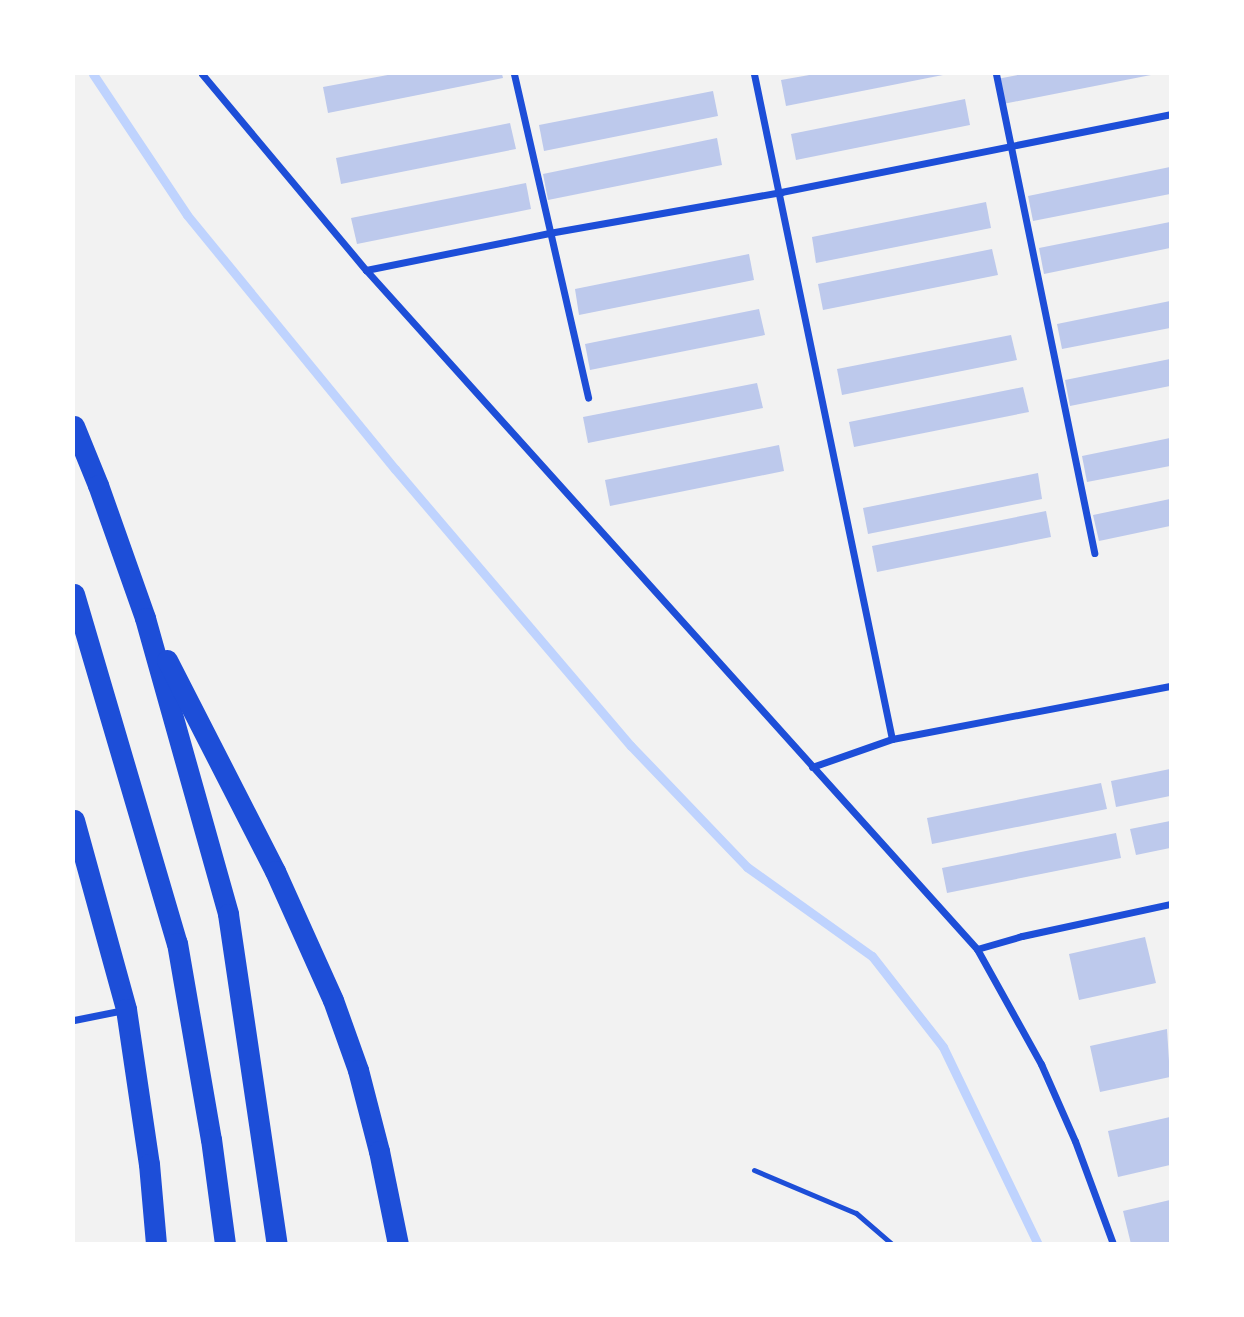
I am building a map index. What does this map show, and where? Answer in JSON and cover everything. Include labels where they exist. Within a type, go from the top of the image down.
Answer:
[{"type":"highway","points":[[74,426],[145,618],[228,914],[277,1244]]},
{"type":"highway","points":[[74,594],[177,943],[211,1139],[225,1244]]},
{"type":"highway","points":[[145,618],[275,871],[333,1000],[358,1070],[379,1151],[398,1244]]},
{"type":"highway","points":[[74,820],[127,1009],[149,1164],[156,1244]]},
{"type":"street","points":[[202,74],[366,270],[977,949],[1041,1064],[1075,1142],[1113,1244]]},
{"type":"street","points":[[513,74],[588,398]]},
{"type":"street","points":[[754,74],[781,192],[892,739]]},
{"type":"street","points":[[996,74],[1094,554]]},
{"type":"street","points":[[366,270],[549,233],[781,192],[1171,114]]},
{"type":"street","points":[[812,767],[892,739],[1171,686]]},
{"type":"street","points":[[977,949],[1022,936],[1171,904]]},
{"type":"street","points":[[74,1020],[127,1009]]},
{"type":"lane","points":[[754,1170],[856,1213],[892,1244]]},
{"type":"building","points":[[393,74],[502,74],[503,78],[328,113],[323,87]]},
{"type":"building","points":[[815,74],[943,75],[786,106],[781,80]]},
{"type":"building","points":[[1023,74],[1151,75],[1003,104],[997,79]]},
{"type":"building","points":[[713,91],[718,116],[544,151],[539,125]]},
{"type":"building","points":[[965,99],[970,125],[796,160],[791,134]]},
{"type":"building","points":[[510,123],[516,149],[341,184],[336,158]]},
{"type":"building","points":[[717,138],[722,165],[548,200],[543,174]]},
{"type":"building","points":[[1170,167],[1170,194],[1033,221],[1028,196]]},
{"type":"building","points":[[526,183],[531,209],[357,244],[351,218]]},
{"type":"building","points":[[986,202],[991,228],[816,263],[812,237]]},
{"type":"building","points":[[1170,222],[1170,248],[1044,274],[1039,248]]},
{"type":"building","points":[[992,249],[998,275],[823,310],[818,284]]},
{"type":"building","points":[[749,254],[754,280],[579,315],[575,289]]},
{"type":"building","points":[[1170,301],[1170,328],[1062,349],[1057,324]]},
{"type":"building","points":[[759,309],[765,335],[590,370],[585,344]]},
{"type":"building","points":[[1011,335],[1017,360],[842,395],[837,369]]},
{"type":"building","points":[[1170,359],[1170,386],[1070,406],[1065,380]]},
{"type":"building","points":[[757,383],[763,408],[588,443],[583,417]]},
{"type":"building","points":[[1023,387],[1029,412],[854,447],[849,422]]},
{"type":"building","points":[[1170,438],[1170,466],[1087,482],[1082,456]]},
{"type":"building","points":[[779,445],[784,471],[610,506],[605,480]]},
{"type":"building","points":[[1038,473],[1042,499],[868,534],[863,508]]},
{"type":"building","points":[[1170,499],[1170,526],[1099,541],[1093,515]]},
{"type":"building","points":[[1046,511],[1051,537],[877,572],[872,546]]},
{"type":"building","points":[[1170,769],[1170,796],[1116,807],[1111,781]]},
{"type":"building","points":[[1101,783],[1107,809],[932,844],[927,818]]},
{"type":"building","points":[[1170,821],[1170,848],[1136,855],[1130,829]]},
{"type":"building","points":[[1116,833],[1121,858],[947,893],[942,868]]},
{"type":"building","points":[[1145,937],[1156,983],[1079,1000],[1069,954]]},
{"type":"building","points":[[1167,1029],[1170,1077],[1100,1092],[1090,1046]]},
{"type":"building","points":[[1170,1117],[1170,1165],[1118,1177],[1108,1131]]},
{"type":"building","points":[[1170,1200],[1170,1244],[1131,1244],[1123,1211]]},
{"type":"waterway","points":[[93,74],[187,215],[395,469],[631,746],[747,867],[872,956],[943,1047],[1038,1244]]}]
